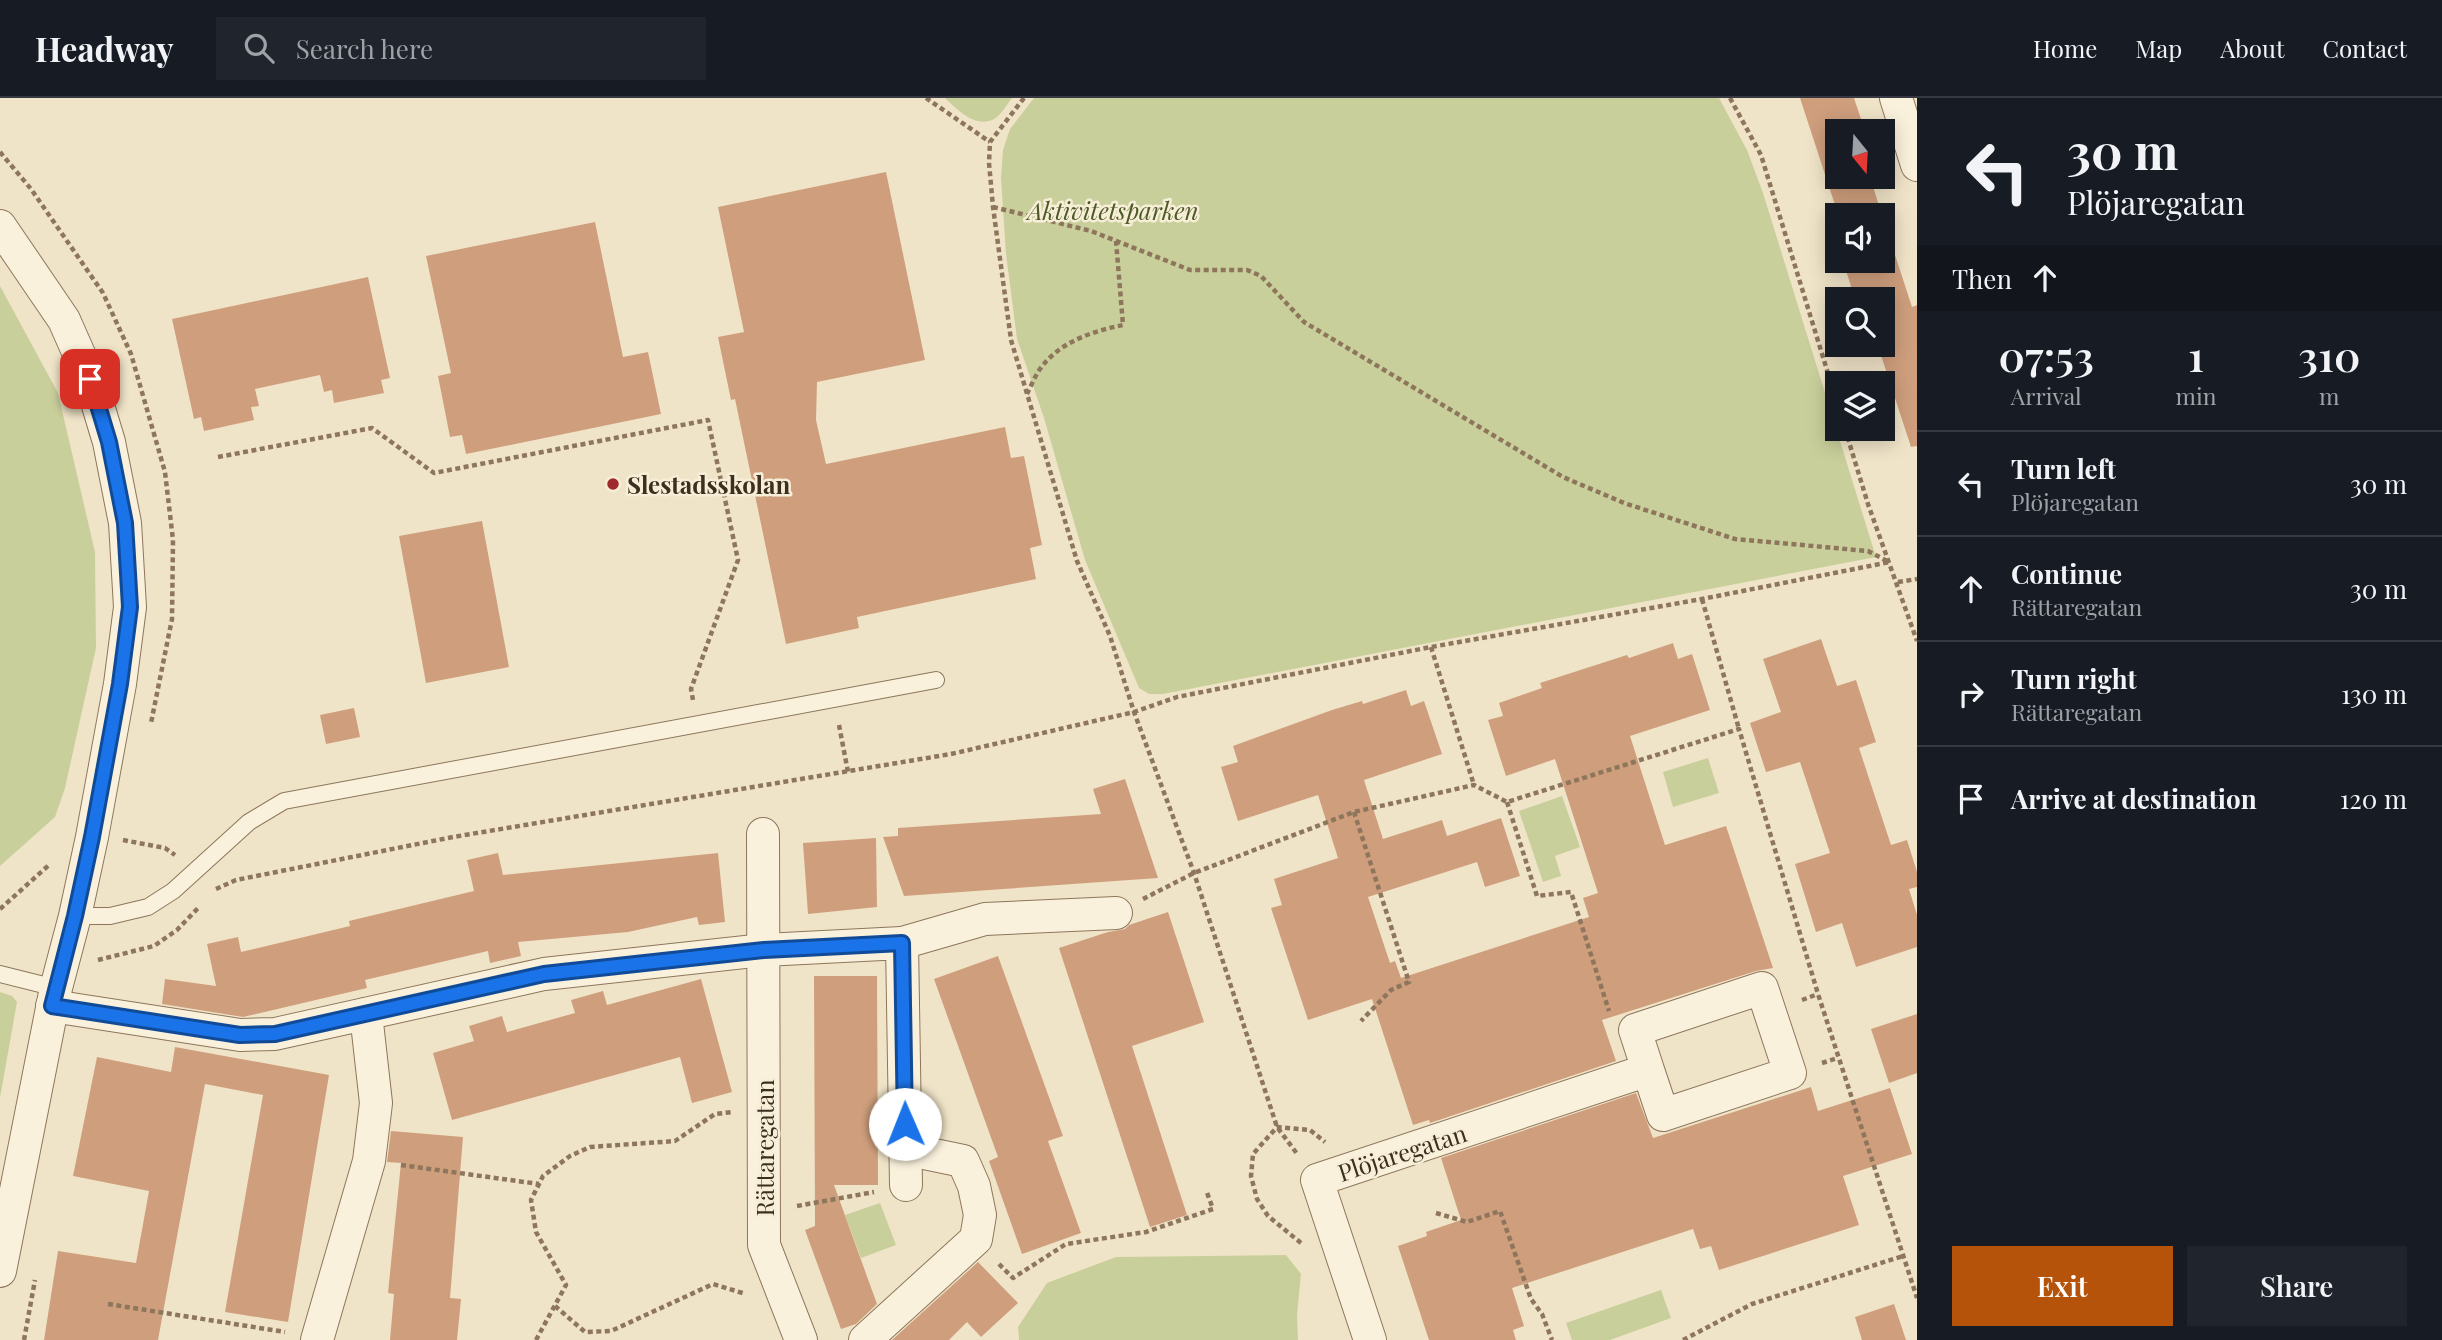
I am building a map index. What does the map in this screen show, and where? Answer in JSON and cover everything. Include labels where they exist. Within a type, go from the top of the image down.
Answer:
[{"type":"street","points":[[1896,98],[1917,165]]},
{"type":"street","points":[[0,226],[64,320],[90,379],[109,442],[125,523],[130,607],[120,684],[75,916],[4,1208],[0,1271]]},
{"type":"street","name":"Rättaregatan","points":[[763,834],[764,1245],[801,1340]]},
{"type":"street","points":[[54,997],[240,1035],[275,1034],[544,974],[764,950],[902,943],[985,919],[1116,913]]},
{"type":"street","points":[[902,943],[906,1185]]},
{"type":"street","points":[[1762,988],[1790,1073],[1663,1115],[1648,1070],[1635,1030],[1762,988]]},
{"type":"street","points":[[317,1338],[369,1161],[376,1103],[366,1014]]},
{"type":"street","name":"Plöjaregatan","points":[[1370,1340],[1317,1180],[1648,1070]]},
{"type":"street","points":[[865,1340],[975,1239],[980,1215],[974,1186],[963,1161],[905,1150]]},
{"type":"lane","points":[[75,916],[110,916],[148,907],[173,891],[249,821],[284,801],[936,680]]},
{"type":"lane","points":[[0,974],[54,997]]},
{"type":"path","points":[[926,98],[990,142]]},
{"type":"path","points":[[1024,98],[990,142],[993,207],[1010,340],[1077,561],[1110,636],[1134,712],[1194,873],[1277,1127],[1317,1180]]},
{"type":"path","points":[[1730,98],[1761,155],[1827,371]]},
{"type":"path","points":[[993,207],[1091,231],[1190,270],[1247,270],[1261,276],[1304,322],[1563,477],[1624,503],[1735,539],[1868,551],[1890,562]]},
{"type":"path","points":[[1027,394],[1040,369],[1073,341],[1096,331],[1124,325],[1116,241]]},
{"type":"path","points":[[218,457],[372,428],[434,473],[708,420],[738,560],[691,689],[698,725]]},
{"type":"path","points":[[1849,441],[1917,640]]},
{"type":"path","points":[[127,841],[165,848],[196,871],[215,890],[236,880],[453,837],[951,754],[1134,712],[1177,697],[1890,562]]},
{"type":"path","points":[[1898,582],[1917,579]]},
{"type":"path","points":[[1702,599],[1818,994],[1917,1298]]},
{"type":"path","points":[[1432,647],[1474,785]]},
{"type":"path","points":[[835,699],[848,772]]},
{"type":"path","points":[[1116,913],[1194,873],[1354,813],[1474,785],[1507,802],[1739,729]]},
{"type":"path","points":[[1507,802],[1537,896],[1571,892],[1613,1024]]},
{"type":"path","points":[[1354,813],[1409,982],[1391,990],[1361,1021]]},
{"type":"path","points":[[536,1340],[566,1285],[537,1232],[531,1200],[543,1176],[570,1156],[590,1147],[675,1141],[715,1114],[764,1109]]},
{"type":"path","points":[[369,1161],[539,1184]]},
{"type":"path","points":[[1251,1176],[1257,1199],[1268,1216],[1303,1244],[1306,1231]]},
{"type":"path","points":[[764,1210],[821,1203],[906,1185]]},
{"type":"path","points":[[975,1239],[1013,1278],[1066,1244],[1146,1232],[1213,1209],[1206,1190]]},
{"type":"path","points":[[1436,1213],[1467,1222],[1500,1211],[1531,1299],[1542,1314],[1552,1340]]},
{"type":"path","points":[[1683,1340],[1752,1304],[1903,1255]]},
{"type":"path","points":[[555,1306],[585,1332],[611,1331],[713,1284],[788,1305]]},
{"type":"path","points":[[108,1304],[317,1338]]},
{"type":"green space","points":[[945,98],[1012,98],[997,117],[980,121],[973,120]]},
{"type":"green space","name":"Aktivitetsparken","points":[[1034,98],[1719,98],[1747,150],[1763,193],[1825,393],[1825,441],[1840,441],[1876,557],[1163,694],[1149,694],[1139,688],[1085,560],[1044,418],[1017,339],[1006,254],[1001,178],[1003,150],[1010,129]]},
{"type":"green space","points":[[0,286],[58,393],[95,552],[96,648],[65,788],[55,817],[0,866]]},
{"type":"green space","points":[[1708,758],[1719,793],[1673,807],[1663,772]]},
{"type":"green space","points":[[1562,796],[1580,847],[1555,856],[1561,876],[1543,882],[1519,811]]},
{"type":"green space","points":[[0,992],[12,996],[17,1002],[0,1098]]},
{"type":"green space","points":[[880,1203],[896,1245],[861,1258],[845,1215]]},
{"type":"green space","points":[[1286,1255],[1301,1274],[1297,1315],[1298,1340],[1019,1340],[1018,1327],[1047,1283],[1116,1257]]},
{"type":"green space","points":[[1661,1290],[1671,1318],[1610,1340],[1572,1340],[1566,1323]]},
{"type":"building","points":[[1800,98],[1854,98],[1861,119],[1825,119],[1825,174]]},
{"type":"building","points":[[886,172],[925,360],[817,382],[816,420],[826,464],[1005,427],[1011,458],[1024,456],[1042,545],[1030,548],[1036,579],[857,617],[859,628],[786,644],[735,399],[731,400],[718,337],[744,332],[718,207]]},
{"type":"building","points":[[1830,189],[1874,189],[1878,203],[1834,203]]},
{"type":"building","points":[[595,222],[623,357],[648,352],[661,414],[466,454],[462,435],[450,437],[438,376],[451,373],[426,256]]},
{"type":"building","points":[[1895,255],[1912,307],[1917,305],[1917,446],[1911,447],[1895,398],[1895,371],[1886,371],[1882,357],[1895,357],[1895,287],[1851,287],[1847,273],[1895,273]]},
{"type":"building","points":[[368,277],[390,378],[381,380],[384,393],[334,403],[332,390],[324,392],[320,375],[255,389],[259,406],[251,407],[254,420],[204,431],[201,417],[194,419],[172,319]]},
{"type":"building","points":[[482,521],[509,667],[426,683],[399,536]]},
{"type":"building","points":[[1821,639],[1837,686],[1856,680],[1876,742],[1859,748],[1891,845],[1907,840],[1917,872],[1917,887],[1909,889],[1917,915],[1917,947],[1856,967],[1842,923],[1816,932],[1795,864],[1830,853],[1800,762],[1766,772],[1750,723],[1781,712],[1763,659]]},
{"type":"building","points":[[1673,643],[1678,659],[1692,654],[1710,710],[1630,736],[1665,845],[1726,826],[1773,968],[1602,1020],[1616,1061],[1430,1123],[1429,1120],[1413,1125],[1372,999],[1308,1020],[1271,908],[1282,905],[1274,879],[1338,858],[1318,795],[1238,821],[1221,767],[1238,762],[1233,746],[1332,710],[1362,701],[1363,704],[1406,690],[1411,706],[1424,701],[1442,754],[1364,780],[1383,839],[1442,820],[1447,836],[1501,818],[1520,876],[1485,887],[1477,862],[1368,897],[1390,963],[1395,961],[1401,978],[1589,917],[1583,898],[1598,893],[1555,759],[1506,776],[1488,720],[1503,716],[1499,703],[1542,688],[1540,683]]},
{"type":"building","points":[[354,708],[360,737],[326,744],[320,715]]},
{"type":"building","points":[[1125,779],[1158,878],[904,896],[883,837],[898,836],[898,828],[1101,814],[1093,789]]},
{"type":"building","points":[[876,838],[877,907],[808,914],[803,843]]},
{"type":"building","points":[[498,853],[503,875],[718,853],[725,922],[699,925],[697,917],[628,932],[518,942],[521,956],[490,963],[488,951],[365,980],[367,988],[243,1017],[162,1004],[165,979],[216,986],[207,944],[238,937],[241,952],[350,926],[349,921],[474,891],[467,860]]},
{"type":"building","points":[[1168,912],[1204,1022],[1132,1046],[1187,1215],[1150,1227],[1059,948],[1125,929],[1129,925]]},
{"type":"building","points":[[998,956],[1063,1136],[1048,1141],[1081,1233],[1022,1254],[989,1161],[998,1157],[934,979]]},
{"type":"building","points":[[814,976],[877,976],[878,1185],[834,1185],[877,1304],[856,1324],[841,1329],[805,1230],[815,1226]]},
{"type":"building","points":[[701,979],[732,1092],[692,1103],[680,1057],[452,1120],[433,1053],[474,1041],[469,1026],[502,1016],[507,1032],[575,1013],[571,1000],[603,991],[607,1005]]},
{"type":"building","points":[[1917,1014],[1917,1073],[1889,1083],[1871,1029]]},
{"type":"building","points":[[175,1047],[329,1075],[288,1322],[225,1312],[263,1095],[205,1084],[158,1340],[44,1340],[58,1251],[136,1263],[149,1191],[73,1176],[97,1057],[171,1072]]},
{"type":"building","points":[[1811,1087],[1818,1111],[1890,1088],[1912,1154],[1843,1176],[1859,1225],[1719,1270],[1711,1246],[1700,1249],[1693,1229],[1512,1288],[1524,1326],[1513,1330],[1516,1340],[1429,1340],[1398,1246],[1427,1236],[1426,1232],[1461,1220],[1441,1158],[1636,1093],[1653,1138]]},
{"type":"building","points":[[391,1131],[463,1137],[450,1298],[461,1299],[457,1340],[390,1340],[394,1294],[388,1293],[401,1163],[387,1162]]},
{"type":"building","points":[[978,1262],[1018,1303],[981,1337],[967,1322],[949,1340],[892,1340]]},
{"type":"building","points":[[1894,1304],[1906,1340],[1862,1340],[1855,1317]]},
{"type":"place","name":"Slestadsskolan","points":[[613,484]]},
{"type":"route","points":[[90,379],[109,442],[125,523],[130,607],[120,684],[92,837],[52,1006],[240,1035],[275,1034],[544,974],[764,950],[902,943],[905,1124]]}]
